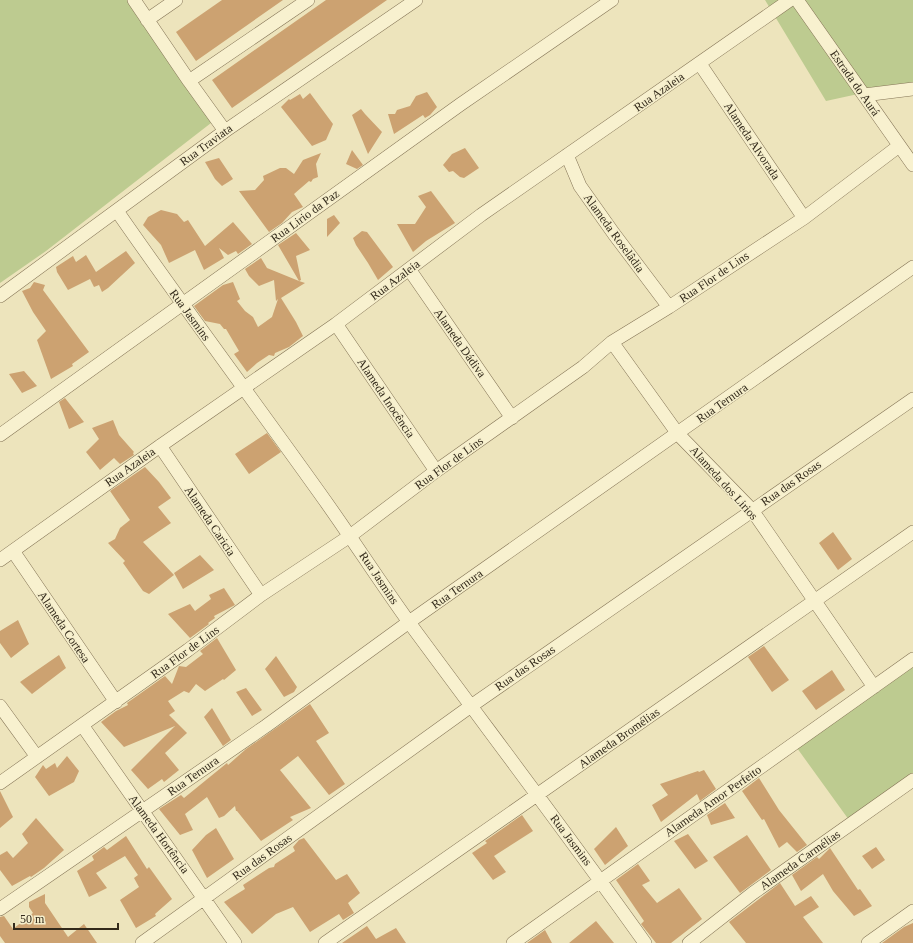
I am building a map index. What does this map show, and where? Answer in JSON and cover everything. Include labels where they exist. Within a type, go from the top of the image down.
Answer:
[{"type":"street","points":[[134,0],[225,131]]},
{"type":"street","points":[[147,20],[176,0]]},
{"type":"street","points":[[189,80],[308,0]]},
{"type":"street","name":"Rua Traviata","points":[[0,296],[225,131],[416,0]]},
{"type":"street","name":"Rua Lirio da Paz","points":[[0,436],[454,109],[612,0]]},
{"type":"street","name":"Rua Azaleia","points":[[0,560],[160,446],[336,324],[481,215],[790,0]]},
{"type":"street","name":"Estrada do Aurá","points":[[797,0],[913,165]]},
{"type":"street","name":"Alameda Alvorada","points":[[700,64],[804,218]]},
{"type":"street","points":[[864,95],[913,89]]},
{"type":"street","name":"Rua Flor de Lins","points":[[0,783],[116,702],[261,595],[350,536],[436,471],[583,367],[612,342],[804,218],[899,146]]},
{"type":"street","name":"Alameda Roselâdia","points":[[567,155],[580,186],[668,307]]},
{"type":"street","name":"Rua Jasmins","points":[[117,211],[182,305],[244,388],[350,536],[409,622],[601,880],[645,943]]},
{"type":"street","name":"Rua Ternura","points":[[0,909],[266,726],[409,622],[678,434],[913,267]]},
{"type":"street","name":"Alameda Dádiva","points":[[409,269],[512,418]]},
{"type":"street","name":"Alameda Inocência","points":[[336,324],[436,471]]},
{"type":"street","name":"Alameda dos Lirios","points":[[612,342],[678,434],[752,510],[874,687]]},
{"type":"street","name":"Rua das Rosas","points":[[142,943],[471,706],[913,399]]},
{"type":"street","name":"Alameda Caricia","points":[[160,446],[261,595]]},
{"type":"street","name":"Alameda Bromélias","points":[[325,943],[913,532]]},
{"type":"street","name":"Alameda Cortesa","points":[[13,551],[116,702]]},
{"type":"street","name":"Alameda Amor Perfeito","points":[[513,943],[913,659]]},
{"type":"street","points":[[0,706],[37,758]]},
{"type":"street","name":"Alameda Hortência","points":[[82,725],[205,898],[235,943]]},
{"type":"street","name":"Alameda Carmélias","points":[[689,943],[753,894],[913,780]]},
{"type":"street","points":[[868,943],[913,911]]},
{"type":"green space","points":[[0,0],[131,0],[211,123],[46,251],[0,283]]},
{"type":"green space","points":[[765,0],[913,0],[913,82],[826,101]]},
{"type":"green space","points":[[913,663],[913,776],[849,820],[797,748]]},
{"type":"building","points":[[222,0],[283,0],[196,61],[176,32]]},
{"type":"building","points":[[326,0],[387,0],[232,108],[212,80]]},
{"type":"building","points":[[427,92],[437,107],[430,115],[425,118],[423,115],[394,134],[388,114],[395,114],[397,110],[410,106],[416,96]]},
{"type":"building","points":[[310,93],[333,124],[326,140],[312,146],[281,107],[289,99],[290,100],[300,94],[303,99]]},
{"type":"building","points":[[361,109],[382,132],[368,154],[352,115]]},
{"type":"building","points":[[465,148],[479,168],[464,178],[460,177],[453,171],[449,172],[443,165],[452,154]]},
{"type":"building","points":[[352,150],[363,165],[357,169],[346,164]]},
{"type":"building","points":[[321,153],[316,164],[318,177],[313,179],[311,182],[309,181],[294,194],[303,207],[292,212],[282,223],[269,232],[239,191],[255,190],[264,180],[263,176],[280,168],[286,168],[294,174],[303,160]]},
{"type":"building","points":[[219,158],[233,179],[222,186],[215,179],[205,162]]},
{"type":"building","points":[[431,191],[455,223],[426,241],[413,252],[397,224],[415,224],[426,207],[418,196]]},
{"type":"building","points":[[161,210],[177,214],[184,222],[188,220],[205,246],[233,222],[252,244],[238,254],[236,251],[228,255],[219,248],[224,258],[204,270],[195,250],[169,263],[161,245],[143,225],[148,217]]},
{"type":"building","points":[[334,215],[340,223],[327,237],[327,219]]},
{"type":"building","points":[[362,231],[367,232],[393,267],[378,280],[353,238]]},
{"type":"building","points":[[296,233],[310,250],[296,256],[301,280],[299,281],[278,245]]},
{"type":"building","points":[[126,251],[135,263],[102,292],[99,285],[94,287],[90,279],[68,290],[57,272],[56,267],[73,256],[76,262],[86,255],[96,272]]},
{"type":"building","points":[[261,258],[267,268],[305,283],[281,298],[303,336],[289,347],[275,353],[274,356],[269,355],[247,372],[234,354],[239,351],[226,329],[224,329],[220,324],[205,321],[194,306],[223,285],[233,282],[240,299],[237,301],[245,311],[253,317],[258,327],[272,317],[278,299],[276,301],[274,280],[259,286],[249,276],[245,269]]},
{"type":"building","points":[[34,282],[45,285],[43,290],[89,352],[72,364],[73,366],[51,379],[37,340],[46,331],[33,312],[22,291],[30,288]]},
{"type":"building","points":[[24,371],[37,386],[22,393],[9,374]]},
{"type":"building","points":[[65,398],[84,422],[69,429],[59,402]]},
{"type":"building","points":[[113,420],[119,435],[134,452],[134,455],[120,464],[114,458],[100,470],[86,452],[99,439],[92,428]]},
{"type":"building","points":[[267,433],[281,452],[249,474],[235,454]]},
{"type":"building","points":[[145,467],[171,498],[158,507],[171,523],[143,542],[174,575],[149,594],[143,591],[123,563],[125,561],[108,543],[115,539],[120,528],[130,520],[110,491]]},
{"type":"building","points":[[833,532],[852,559],[838,570],[819,543]]},
{"type":"building","points":[[200,555],[214,570],[183,589],[174,573]]},
{"type":"building","points":[[224,588],[235,605],[214,616],[215,618],[208,623],[209,624],[190,638],[168,614],[190,604],[195,611],[211,599],[209,595]]},
{"type":"building","points":[[18,620],[29,644],[11,658],[0,643],[0,631]]},
{"type":"building","points":[[217,638],[236,670],[224,680],[223,679],[205,691],[196,684],[189,693],[184,691],[168,701],[175,711],[169,715],[187,733],[165,753],[179,770],[164,782],[162,779],[148,789],[131,770],[175,726],[124,747],[101,722],[116,711],[128,705],[127,703],[165,676],[172,684],[179,666],[186,667],[203,654],[200,651]]},
{"type":"building","points":[[764,646],[789,680],[772,692],[748,657]]},
{"type":"building","points":[[59,655],[66,668],[32,694],[20,682]]},
{"type":"building","points":[[276,656],[297,687],[294,692],[284,697],[265,669]]},
{"type":"building","points":[[832,670],[845,690],[816,710],[802,691]]},
{"type":"building","points":[[246,688],[262,710],[252,716],[236,692]]},
{"type":"building","points":[[310,704],[329,733],[316,741],[345,784],[329,795],[298,756],[280,770],[311,808],[290,817],[293,820],[261,841],[236,811],[235,806],[224,816],[219,818],[207,797],[185,814],[193,830],[180,835],[159,809],[181,795],[184,798],[227,763],[228,765],[246,749]]},
{"type":"building","points":[[212,708],[231,740],[223,746],[204,717]]},
{"type":"building","points":[[67,756],[79,771],[74,782],[49,796],[35,777],[43,765],[46,769],[55,763],[57,768]]},
{"type":"building","points":[[704,770],[716,789],[700,801],[697,794],[661,822],[652,805],[668,795],[660,784]]},
{"type":"building","points":[[759,778],[779,810],[807,845],[797,852],[787,842],[779,848],[764,819],[762,820],[742,791]]},
{"type":"building","points":[[0,791],[13,817],[0,828]]},
{"type":"building","points":[[725,803],[735,818],[711,825],[707,815]]},
{"type":"building","points":[[522,815],[533,831],[494,856],[506,872],[493,880],[472,853],[487,843],[485,841]]},
{"type":"building","points":[[36,818],[64,850],[44,868],[31,877],[30,876],[12,886],[0,870],[0,855],[7,851],[13,858],[28,843],[22,834]]},
{"type":"building","points":[[616,827],[628,846],[605,865],[594,849]]},
{"type":"building","points":[[216,828],[234,859],[207,878],[192,850],[206,835]]},
{"type":"building","points":[[688,834],[708,861],[695,869],[674,841]]},
{"type":"building","points":[[747,835],[771,870],[740,893],[713,857]]},
{"type":"building","points":[[126,836],[147,869],[149,867],[172,899],[155,914],[156,916],[136,928],[120,900],[139,887],[134,878],[138,875],[125,856],[96,873],[107,888],[89,897],[77,871],[94,860],[92,856],[104,847],[107,850]]},
{"type":"building","points":[[304,838],[336,880],[347,874],[360,893],[348,903],[354,913],[343,920],[339,914],[310,932],[293,907],[276,914],[252,934],[224,902],[245,889],[243,885],[269,868],[274,867],[275,864],[295,851],[293,847],[299,840]]},
{"type":"building","points":[[876,847],[885,860],[872,869],[862,856]]},
{"type":"building","points":[[830,848],[858,890],[860,889],[872,906],[854,916],[833,891],[823,874],[801,891],[792,875],[817,857],[819,859]]},
{"type":"building","points":[[638,864],[650,881],[642,885],[657,903],[679,888],[702,919],[671,943],[656,943],[641,924],[644,921],[616,880]]},
{"type":"building","points":[[780,883],[795,906],[811,896],[819,907],[803,917],[823,943],[746,943],[729,922]]},
{"type":"building","points":[[45,894],[45,903],[68,937],[84,924],[97,943],[5,943],[0,936],[0,917],[4,916],[13,929],[33,913],[29,907],[29,902]]},
{"type":"building","points":[[596,921],[614,943],[569,943]]},
{"type":"building","points":[[913,923],[913,943],[882,943],[904,927]]},
{"type":"building","points":[[367,926],[376,939],[396,928],[406,943],[342,943]]},
{"type":"building","points":[[545,930],[552,943],[527,943]]}]
